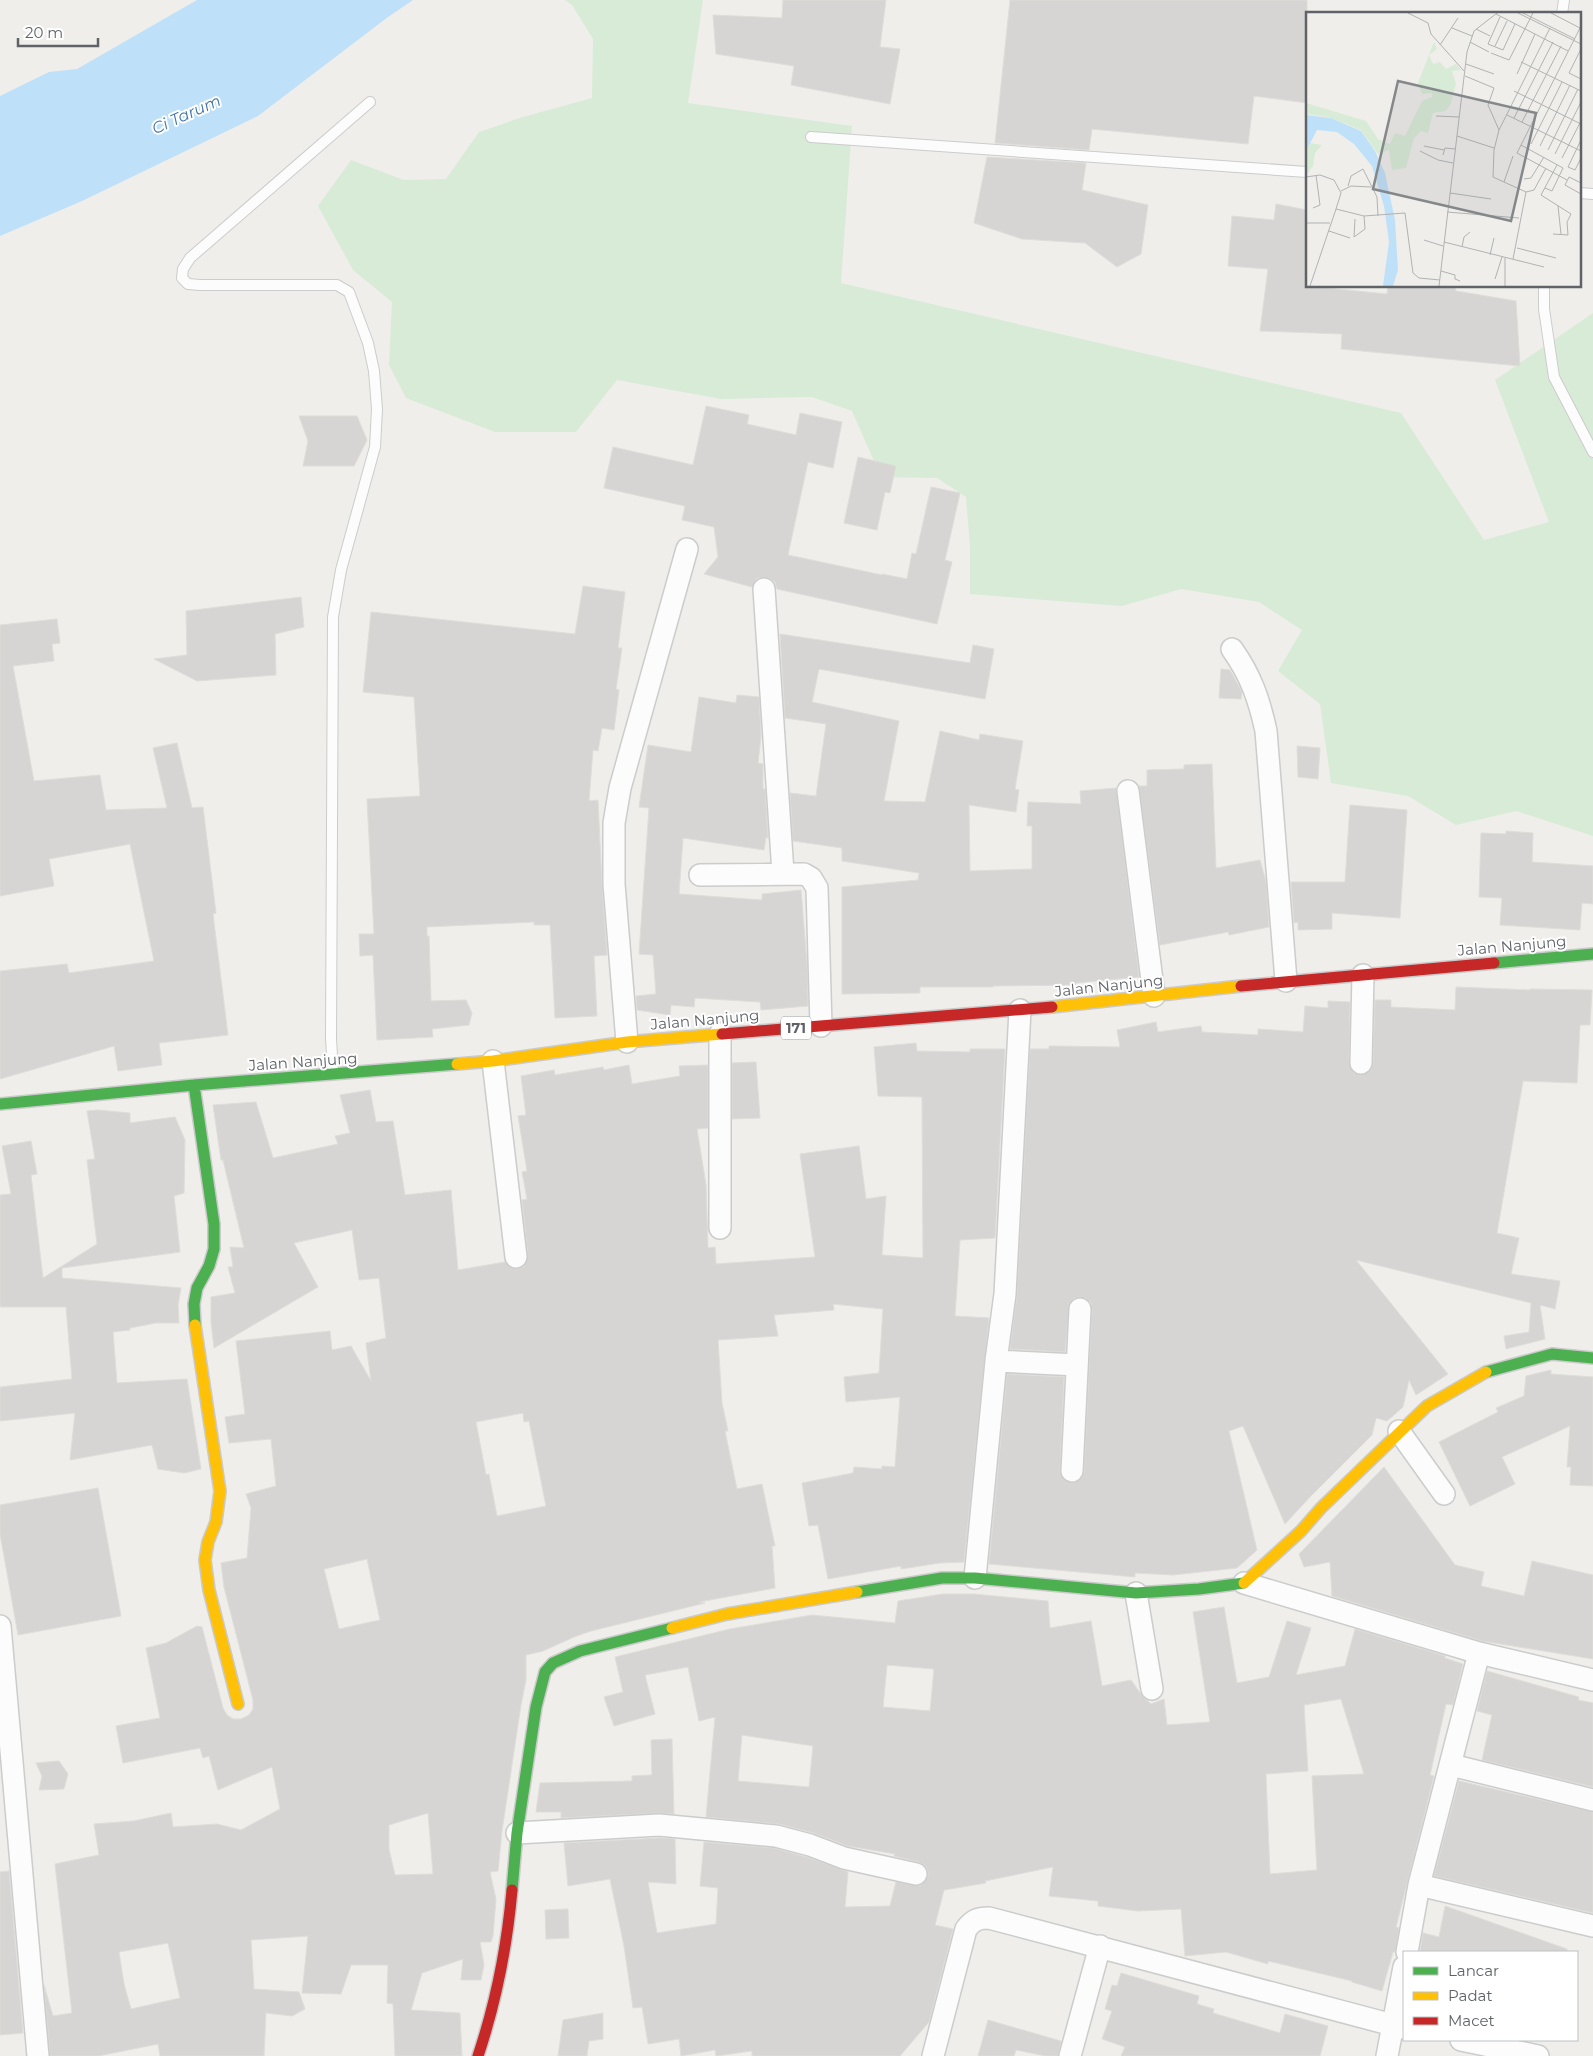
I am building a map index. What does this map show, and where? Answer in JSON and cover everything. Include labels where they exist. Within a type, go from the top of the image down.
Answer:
[{"type":"street","points":[[627,1042],[614,884],[614,823],[620,788],[687,549]]},
{"type":"street","points":[[764,589],[784,873]]},
{"type":"street","points":[[1232,648],[1246,668],[1258,695],[1266,730],[1286,980]]},
{"type":"street","points":[[1128,791],[1154,996]]},
{"type":"street","points":[[700,875],[784,873],[804,874],[811,878],[817,888],[821,1026]]},
{"type":"street","name":"Jalan Nanjung","points":[[0,1104],[194,1085],[493,1061],[627,1042],[1020,1010],[1286,980],[1363,975],[1593,954]]},
{"type":"street","points":[[1361,1063],[1363,975]]},
{"type":"street","points":[[975,1578],[996,1361],[1005,1294],[1020,1010]]},
{"type":"street","points":[[720,1034],[720,1228]]},
{"type":"street","points":[[493,1061],[516,1256]]},
{"type":"street","points":[[194,1085],[214,1224],[214,1249],[210,1266],[196,1288],[194,1304],[195,1324],[220,1490],[216,1522],[208,1542],[205,1560],[208,1590],[238,1704]]},
{"type":"street","points":[[1072,1471],[1080,1309]]},
{"type":"street","points":[[1244,1584],[1301,1532],[1321,1508],[1398,1430],[1427,1406],[1486,1372],[1552,1354],[1593,1358]]},
{"type":"street","points":[[996,1361],[1077,1365]]},
{"type":"street","points":[[1398,1430],[1444,1494]]},
{"type":"street","points":[[478,2056],[490,2020],[508,1938],[518,1833],[536,1707],[544,1672],[553,1663],[580,1651],[645,1633],[764,1607],[942,1578],[975,1578],[1136,1593],[1244,1584],[1479,1653],[1593,1680]]},
{"type":"street","points":[[1136,1593],[1152,1689]]},
{"type":"street","points":[[0,1626],[38,2056]]},
{"type":"street","points":[[1407,1951],[1419,1885],[1479,1653]]},
{"type":"street","points":[[1451,1765],[1593,1800]]},
{"type":"street","points":[[518,1833],[659,1825],[766,1836],[810,1845],[844,1858],[916,1874]]},
{"type":"street","points":[[1419,1885],[1593,1926]]},
{"type":"street","points":[[933,2056],[966,1929],[972,1921],[980,1918],[989,1918],[1100,1946],[1399,2027]]},
{"type":"street","points":[[1070,2056],[1100,1946]]},
{"type":"street","points":[[1387,2056],[1399,2027],[1403,1978]]},
{"type":"street","points":[[1466,2041],[1538,2056]]},
{"type":"lane","points":[[333,1075],[331,998],[333,617],[341,570],[375,447],[377,409],[374,371],[368,343],[349,292],[337,285],[200,285],[188,284],[182,278],[183,270],[190,258],[370,102]]},
{"type":"lane","points":[[811,137],[1306,172]]},
{"type":"lane","points":[[1580,193],[1593,194]]},
{"type":"lane","points":[[1544,288],[1545,318],[1554,377],[1593,452]]},
{"type":"green space","points":[[565,0],[703,0],[688,103],[852,126],[841,283],[1401,413],[1484,540],[1549,522],[1495,380],[1593,313],[1593,836],[1516,811],[1456,825],[1408,796],[1331,783],[1320,704],[1278,671],[1302,630],[1259,602],[1181,589],[1122,606],[970,594],[970,547],[966,497],[937,478],[881,477],[852,411],[812,397],[721,399],[617,380],[576,432],[495,432],[406,398],[389,365],[392,302],[353,270],[318,206],[351,160],[404,180],[446,179],[479,132],[523,117],[592,98],[593,39],[572,5]]},
{"type":"water","name":"Ci Tarum","points":[[197,0],[413,0],[258,116],[82,201],[0,236],[0,96],[49,72],[77,69]]},
{"type":"building","points":[[783,0],[886,0],[880,47],[900,49],[890,104],[791,85],[794,66],[716,54],[713,15],[782,18]]},
{"type":"building","points":[[1010,0],[1307,0],[1306,103],[1254,96],[1248,144],[1092,129],[1089,150],[995,143]]},
{"type":"building","points":[[987,157],[1086,163],[1082,190],[1148,205],[1141,254],[1117,267],[1085,243],[1022,239],[974,223]]},
{"type":"building","points":[[1276,204],[1306,210],[1306,288],[1327,288],[1387,294],[1388,288],[1455,288],[1456,291],[1516,301],[1520,366],[1341,349],[1342,334],[1260,331],[1268,269],[1228,266],[1232,216],[1274,220]]},
{"type":"building","points":[[706,406],[749,415],[747,424],[796,435],[800,413],[842,422],[833,468],[808,462],[788,555],[907,579],[912,553],[916,554],[931,487],[960,493],[945,560],[952,562],[937,624],[777,589],[775,582],[769,578],[757,578],[752,587],[704,574],[718,557],[714,527],[682,520],[685,506],[604,488],[613,447],[693,465]]},
{"type":"building","points":[[299,416],[357,416],[367,440],[354,466],[303,466],[308,441]]},
{"type":"building","points":[[858,457],[896,466],[890,493],[885,492],[877,530],[844,523]]},
{"type":"building","points":[[583,586],[625,592],[618,648],[622,648],[616,689],[619,690],[614,730],[602,728],[598,751],[593,750],[589,801],[598,800],[607,955],[594,956],[597,1016],[555,1018],[550,925],[534,925],[534,922],[427,927],[427,936],[429,936],[431,1001],[466,1000],[472,1013],[469,1025],[432,1029],[433,1037],[377,1040],[373,955],[360,956],[359,934],[374,934],[367,799],[420,796],[414,697],[363,692],[371,612],[575,634]]},
{"type":"building","points":[[301,597],[304,627],[275,634],[276,675],[197,681],[154,659],[187,655],[186,611]]},
{"type":"building","points":[[57,619],[60,643],[52,644],[54,661],[13,666],[34,781],[100,775],[106,810],[167,808],[153,748],[177,743],[192,808],[203,807],[216,913],[213,914],[228,1035],[159,1043],[162,1065],[118,1071],[114,1046],[0,1079],[0,971],[67,964],[69,973],[154,961],[130,844],[49,859],[54,886],[0,896],[0,625]]},
{"type":"building","points":[[780,634],[970,663],[973,645],[994,649],[985,699],[819,669],[812,702],[899,721],[884,801],[925,802],[940,731],[979,740],[980,734],[1023,741],[1015,789],[1019,790],[1016,812],[969,805],[970,871],[1032,869],[1032,826],[1027,826],[1028,802],[1081,804],[1080,791],[1116,788],[1139,977],[1076,983],[1076,985],[920,987],[920,993],[842,994],[842,887],[918,880],[919,873],[842,861],[842,848],[793,841],[790,793],[816,796],[826,724],[785,718]]},
{"type":"building","points":[[1221,669],[1230,670],[1242,692],[1241,699],[1219,698]]},
{"type":"building","points":[[737,695],[759,697],[761,736],[758,763],[763,764],[763,789],[765,789],[768,838],[766,837],[764,850],[683,838],[679,894],[762,900],[762,894],[801,890],[807,964],[808,1006],[761,1010],[760,1002],[695,998],[694,1007],[671,1005],[670,1015],[637,1010],[636,996],[656,994],[653,955],[639,954],[649,808],[639,807],[648,745],[691,752],[699,697],[736,703]]},
{"type":"building","points":[[1297,746],[1320,748],[1318,779],[1298,777]]},
{"type":"building","points":[[1212,764],[1216,868],[1260,860],[1266,882],[1269,927],[1229,935],[1228,932],[1160,945],[1139,786],[1147,786],[1147,770],[1184,769],[1184,765]]},
{"type":"building","points":[[1350,805],[1407,810],[1400,918],[1332,913],[1332,929],[1298,930],[1298,922],[1294,923],[1291,882],[1345,882]]},
{"type":"building","points":[[1506,831],[1533,833],[1532,862],[1593,866],[1593,904],[1582,903],[1580,930],[1500,925],[1502,898],[1479,897],[1481,833],[1506,834]]},
{"type":"building","points":[[1456,987],[1592,990],[1590,1025],[1580,1025],[1577,1083],[1523,1081],[1497,1233],[1519,1238],[1511,1274],[1560,1281],[1555,1309],[1540,1305],[1545,1339],[1506,1349],[1504,1336],[1529,1332],[1531,1303],[1356,1260],[1448,1374],[1416,1395],[1409,1380],[1403,1407],[1387,1421],[1376,1418],[1372,1435],[1285,1524],[1243,1426],[1229,1431],[1257,1550],[1237,1568],[1173,1575],[1135,1573],[1135,1577],[989,1564],[1007,1374],[1064,1377],[1060,1471],[1065,1481],[1072,1483],[1082,1478],[1084,1472],[1091,1303],[1086,1298],[1080,1297],[1074,1298],[1069,1303],[1065,1352],[1010,1349],[1017,1295],[1030,1049],[1049,1049],[1049,1046],[1120,1047],[1117,1030],[1156,1022],[1158,1032],[1201,1026],[1202,1032],[1258,1035],[1258,1029],[1303,1032],[1305,1006],[1328,1008],[1328,1001],[1350,1002],[1349,1063],[1354,1073],[1361,1075],[1371,1070],[1373,1064],[1375,1000],[1391,1000],[1391,1007],[1455,1010]]},
{"type":"building","points":[[916,1043],[917,1051],[970,1052],[970,1049],[1005,1049],[995,1238],[960,1240],[955,1316],[989,1318],[964,1562],[940,1563],[901,1569],[901,1566],[828,1579],[818,1525],[809,1526],[802,1483],[853,1473],[854,1467],[882,1469],[882,1466],[895,1467],[900,1397],[846,1402],[844,1377],[879,1373],[883,1309],[833,1304],[834,1310],[774,1315],[778,1336],[718,1340],[722,1403],[728,1431],[725,1431],[737,1489],[762,1484],[775,1546],[772,1546],[775,1588],[699,1602],[705,1603],[591,1631],[543,1651],[526,1655],[526,1680],[502,1831],[498,1871],[490,1872],[496,1899],[493,1936],[491,1942],[480,1942],[484,1965],[481,1980],[461,1980],[463,1959],[422,1973],[411,2010],[460,2013],[462,2056],[395,2056],[393,2004],[387,2003],[388,1965],[351,1965],[341,1994],[302,1993],[308,1936],[251,1940],[254,1989],[299,1992],[305,2009],[292,2016],[266,2013],[264,2056],[160,2056],[158,2044],[98,2056],[50,2056],[44,1985],[53,2016],[72,2013],[55,1864],[99,1855],[94,1824],[134,1821],[171,1813],[173,1827],[217,1824],[241,1830],[280,1809],[272,1767],[218,1790],[209,1756],[203,1758],[200,1748],[123,1763],[116,1726],[160,1718],[146,1648],[166,1643],[197,1626],[202,1627],[223,1708],[227,1715],[233,1719],[241,1719],[249,1715],[253,1709],[253,1700],[224,1587],[221,1563],[247,1558],[251,1508],[246,1494],[276,1486],[271,1439],[229,1443],[225,1417],[245,1414],[236,1341],[330,1331],[332,1350],[351,1346],[371,1381],[366,1343],[386,1338],[379,1278],[359,1280],[352,1230],[294,1243],[318,1287],[214,1348],[211,1297],[235,1293],[228,1267],[233,1267],[230,1247],[244,1248],[223,1160],[221,1160],[213,1105],[256,1102],[273,1158],[338,1144],[335,1136],[350,1133],[340,1095],[370,1090],[376,1122],[393,1121],[405,1195],[451,1190],[458,1270],[505,1262],[511,1268],[517,1269],[524,1267],[528,1256],[522,1200],[527,1199],[522,1172],[527,1171],[518,1116],[526,1115],[521,1076],[554,1070],[555,1075],[603,1067],[604,1070],[629,1065],[632,1084],[680,1076],[679,1066],[708,1065],[708,1128],[697,1129],[706,1185],[708,1248],[715,1247],[716,1264],[815,1257],[800,1154],[859,1146],[866,1199],[886,1196],[882,1255],[923,1258],[922,1097],[878,1096],[874,1047]],"holes":[[[523,1413],[524,1422],[529,1421],[546,1506],[497,1516],[489,1474],[486,1475],[476,1422]],[[367,1559],[380,1620],[339,1629],[324,1569]],[[428,1813],[433,1874],[395,1875],[389,1849],[389,1825]],[[168,1943],[180,1998],[131,2009],[124,1984],[119,1952]]]},
{"type":"building","points":[[756,1062],[760,1118],[732,1119],[732,1063]]},
{"type":"building","points":[[98,1110],[130,1113],[130,1123],[175,1117],[185,1140],[184,1193],[174,1196],[180,1252],[62,1268],[62,1278],[181,1288],[178,1305],[179,1323],[156,1323],[130,1328],[130,1330],[113,1332],[117,1383],[187,1379],[201,1469],[184,1473],[158,1469],[152,1445],[70,1460],[75,1413],[0,1421],[0,1387],[72,1379],[66,1307],[0,1307],[0,1195],[11,1194],[2,1146],[31,1141],[37,1174],[31,1175],[43,1278],[97,1244],[87,1160],[95,1159],[87,1111]]},
{"type":"building","points":[[1551,1370],[1551,1374],[1593,1377],[1593,1486],[1570,1485],[1571,1467],[1567,1467],[1570,1426],[1502,1457],[1515,1484],[1470,1506],[1439,1442],[1498,1412],[1496,1408],[1524,1396],[1526,1376]]},
{"type":"building","points":[[1384,1467],[1455,1565],[1484,1572],[1481,1586],[1524,1596],[1532,1561],[1593,1575],[1593,1659],[1482,1641],[1332,1596],[1330,1562],[1304,1567],[1299,1554]]},
{"type":"building","points":[[98,1488],[121,1616],[18,1635],[0,1534],[0,1505]]},
{"type":"building","points":[[943,1594],[974,1594],[1048,1601],[1050,1628],[1091,1621],[1102,1686],[1131,1680],[1143,1697],[1151,1704],[1164,1699],[1167,1725],[1210,1722],[1193,1612],[1224,1607],[1237,1683],[1269,1677],[1287,1621],[1311,1628],[1296,1675],[1345,1666],[1355,1629],[1445,1656],[1445,1658],[1463,1664],[1453,1705],[1446,1704],[1430,1775],[1434,1776],[1396,1927],[1399,1928],[1395,1952],[1393,1952],[1382,1991],[1352,1981],[1268,1961],[1268,1964],[1226,1952],[1185,1956],[1181,1909],[1138,1911],[1098,1906],[1098,1901],[1049,1896],[1053,1867],[985,1881],[986,1883],[944,1890],[935,1925],[953,1929],[929,2022],[900,2056],[752,2056],[752,2051],[716,2056],[715,2050],[681,2056],[679,2039],[648,2044],[642,2007],[633,2008],[624,1946],[610,1879],[568,1886],[564,1843],[659,1838],[675,1839],[676,1884],[648,1882],[657,1933],[716,1924],[718,1888],[700,1886],[704,1842],[774,1848],[848,1872],[845,1907],[890,1906],[896,1882],[920,1886],[928,1877],[928,1871],[925,1865],[894,1856],[895,1854],[848,1846],[814,1833],[779,1824],[706,1817],[715,1717],[699,1721],[688,1667],[645,1675],[655,1714],[614,1726],[604,1697],[623,1692],[615,1657],[730,1629],[812,1615],[895,1623],[898,1601]],"holes":[[[887,1665],[934,1669],[930,1711],[883,1707]],[[1341,1699],[1364,1774],[1312,1776],[1317,1870],[1270,1874],[1266,1774],[1308,1771],[1304,1705]],[[742,1735],[813,1746],[809,1787],[738,1781]]]},
{"type":"building","points":[[1487,1671],[1579,1697],[1578,1700],[1593,1703],[1593,1787],[1482,1760],[1492,1715],[1477,1711]]},
{"type":"building","points":[[672,1739],[674,1814],[658,1813],[561,1818],[561,1812],[536,1812],[540,1783],[632,1781],[632,1776],[652,1775],[651,1740]]},
{"type":"building","points":[[59,1761],[68,1774],[64,1789],[39,1790],[42,1776],[36,1763]]},
{"type":"building","points":[[1459,1781],[1593,1812],[1593,1913],[1434,1876]]},
{"type":"building","points":[[9,1871],[23,2033],[0,2035],[0,1872]]},
{"type":"building","points":[[1445,1906],[1567,1949],[1567,1951],[1420,1951],[1423,1933],[1439,1937]]},
{"type":"building","points":[[568,1909],[569,1938],[546,1939],[545,1910]]},
{"type":"building","points":[[1121,1973],[1199,1996],[1197,2004],[1214,2009],[1213,2013],[1280,2033],[1285,2014],[1328,2026],[1320,2056],[1121,2056],[1125,2047],[1102,2039],[1112,2011],[1105,2009],[1112,1985],[1117,1986]]},
{"type":"building","points":[[603,2013],[603,2039],[589,2041],[587,2056],[558,2056],[563,2020]]},
{"type":"building","points":[[988,2020],[1061,2041],[1058,2056],[1046,2056],[1016,2050],[1014,2056],[978,2056]]},
{"type":"traffic: fast","points":[[1494,963],[1593,954]]},
{"type":"traffic: fast","points":[[0,1104],[194,1085],[457,1064]]},
{"type":"traffic: fast","points":[[194,1085],[214,1224],[214,1249],[209,1266],[197,1288],[194,1304],[195,1325]]},
{"type":"traffic: fast","points":[[1486,1372],[1552,1354],[1593,1358]]},
{"type":"traffic: fast","points":[[857,1592],[942,1578],[975,1578],[1136,1593],[1199,1589],[1244,1583]]},
{"type":"traffic: fast","points":[[512,1890],[517,1833],[536,1707],[545,1672],[553,1663],[580,1651],[672,1628]]},
{"type":"traffic: slow","points":[[1052,1007],[1241,986]]},
{"type":"traffic: slow","points":[[457,1064],[493,1061],[627,1042],[722,1034]]},
{"type":"traffic: slow","points":[[195,1325],[220,1491],[216,1522],[208,1542],[205,1560],[209,1590],[238,1704]]},
{"type":"traffic: slow","points":[[1244,1583],[1301,1531],[1321,1508],[1427,1406],[1486,1372]]},
{"type":"traffic: slow","points":[[672,1628],[727,1614],[857,1592]]},
{"type":"traffic: jam","points":[[1241,986],[1494,963]]},
{"type":"traffic: jam","points":[[722,1034],[1052,1007]]},
{"type":"traffic: jam","points":[[478,2056],[500,1974],[512,1890]]}]
